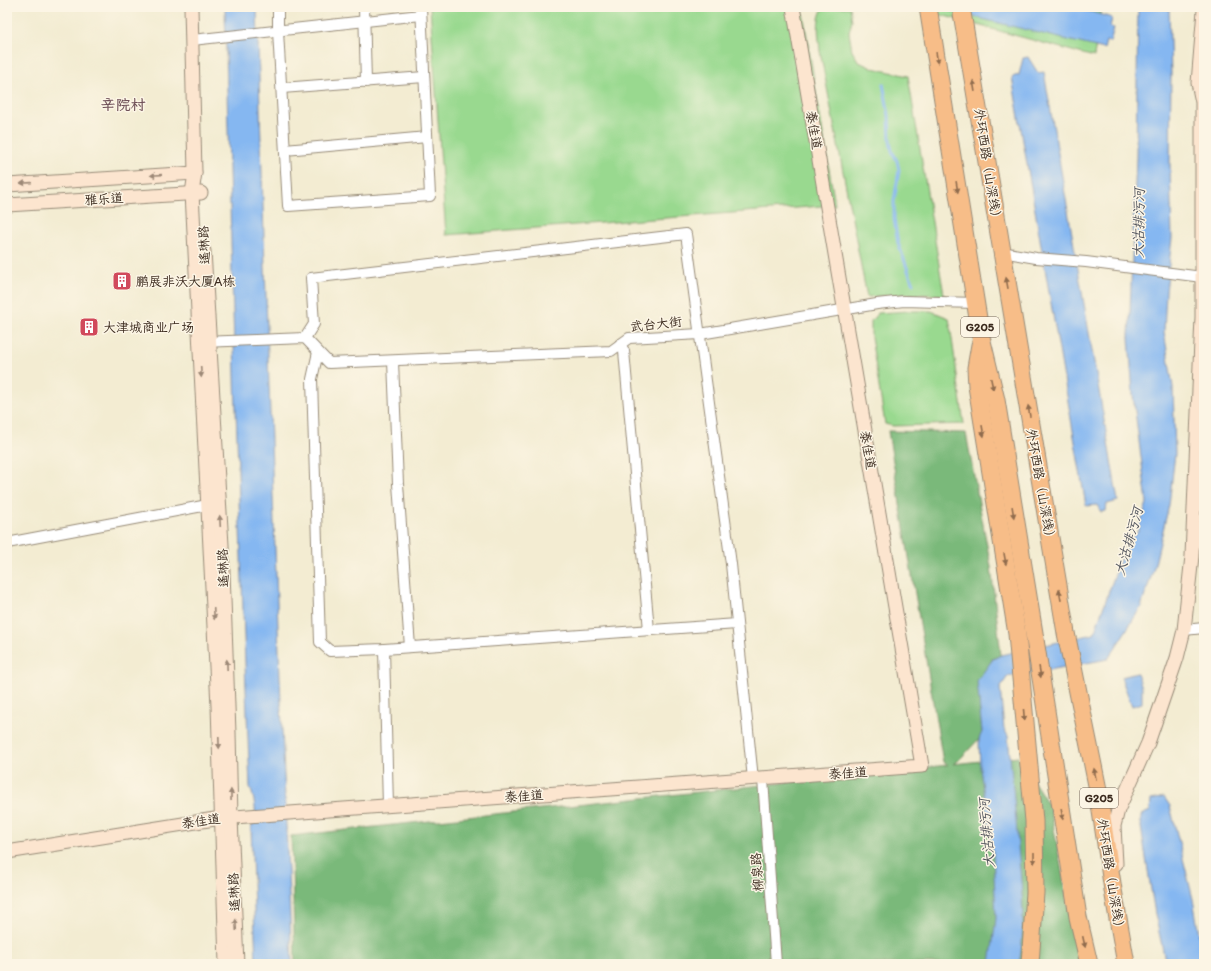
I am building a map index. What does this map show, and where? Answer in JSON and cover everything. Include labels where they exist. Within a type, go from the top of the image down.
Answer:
[{"type":"highway","name":"外环西路（山深线）","points":[[962,7],[1066,633],[1097,785],[1126,964]]},
{"type":"highway","name":"G205","points":[[929,13],[981,337],[996,400],[1026,634],[1078,917],[1089,964]]},
{"type":"highway","points":[[1026,634],[1034,822],[1035,893],[1030,964]]},
{"type":"street","name":"遥琳路","points":[[191,7],[195,173],[214,504],[230,733],[231,817],[238,964]]},
{"type":"street","points":[[192,40],[278,31],[364,21],[421,11],[430,196],[288,206],[278,31],[278,7]]},
{"type":"street","points":[[364,7],[366,82]]},
{"type":"street","name":"泰佳道","points":[[7,852],[231,817],[922,766],[792,7]]},
{"type":"street","points":[[1131,964],[1124,931],[1116,864],[1114,826],[1118,810],[1153,729],[1177,658],[1184,630],[1192,556],[1202,317],[1202,102],[1198,83],[1204,10]]},
{"type":"street","points":[[282,88],[424,77]]},
{"type":"street","points":[[285,150],[427,137]]},
{"type":"street","name":"雅乐道","points":[[7,185],[195,173]]},
{"type":"street","name":"雅乐道","points":[[7,206],[196,193]]},
{"type":"street","name":"柳泉路","points":[[305,338],[314,324],[311,278],[686,234],[731,564],[737,624],[758,779],[776,964]]},
{"type":"street","points":[[1002,252],[1036,258],[1086,262],[1202,277]]},
{"type":"street","name":"武台大街","points":[[305,338],[329,363],[611,351],[629,338],[700,334],[877,304],[904,301],[976,303]]},
{"type":"street","points":[[205,342],[305,338]]},
{"type":"street","points":[[620,344],[624,351],[625,358],[650,630]]},
{"type":"street","points":[[318,352],[312,379],[320,642],[330,651],[410,648],[737,624]]},
{"type":"street","points":[[393,360],[398,484],[410,648]]},
{"type":"street","points":[[7,543],[214,504]]},
{"type":"street","points":[[1184,630],[1204,628]]},
{"type":"street","points":[[384,649],[388,806]]},
{"type":"street","name":"遥琳路","points":[[226,964],[231,817]]},
{"type":"green space","points":[[430,7],[802,7],[835,205],[446,235]]},
{"type":"green space","points":[[824,7],[850,7],[852,21],[849,32],[852,51],[859,62],[872,68],[908,76],[944,295],[907,294],[867,297],[820,51],[818,34],[819,17]]},
{"type":"green space","points":[[912,7],[1101,7],[1094,57]]},
{"type":"green space","points":[[931,311],[949,318],[964,424],[893,426],[885,424],[871,337],[871,321],[878,313]]},
{"type":"green space","points":[[888,431],[966,433],[991,567],[1001,655],[992,659],[980,709],[982,733],[979,739],[957,762],[953,764],[1018,757],[1050,807],[1079,964],[295,964],[291,836],[948,765],[943,762]]},
{"type":"water","points":[[225,7],[257,7],[264,246],[292,964],[256,964],[251,827],[255,818],[255,813],[250,787],[242,592]]},
{"type":"water","points":[[934,7],[1075,7],[1112,18],[1110,27],[1114,28],[1110,42],[1106,41],[1104,49]]},
{"type":"water","name":"大沽排污河","points":[[1138,7],[1169,7],[1172,238],[1166,292],[1164,332],[1173,387],[1175,454],[1169,505],[1154,568],[1141,607],[1108,659],[1008,676],[1000,688],[1004,729],[1008,736],[1023,924],[1019,964],[990,964],[996,918],[993,853],[980,769],[979,739],[982,732],[977,681],[993,659],[1001,655],[1094,634],[1120,560],[1127,544],[1137,533],[1147,503],[1133,395],[1129,337],[1136,158]]},
{"type":"water","points":[[1028,57],[1038,73],[1044,72],[1118,501],[1107,504],[1106,511],[1101,512],[1097,505],[1086,506],[1012,77],[1019,75],[1023,58]]},
{"type":"water","points":[[1137,673],[1142,687],[1142,703],[1132,706],[1121,677]]},
{"type":"water","points":[[1164,797],[1170,806],[1193,899],[1204,964],[1166,964],[1155,914],[1141,827],[1141,815],[1150,811],[1151,800]]},
{"type":"waterway","points":[[883,84],[889,115],[890,141],[899,170],[894,201],[894,219],[898,243],[913,284]]},
{"type":"place","name":"鹏展非沃大厦A栋","points":[[122,281]]},
{"type":"place","name":"大津城商业广场","points":[[89,327]]},
{"type":"district","name":"辛院村","points":[[123,105]]}]
